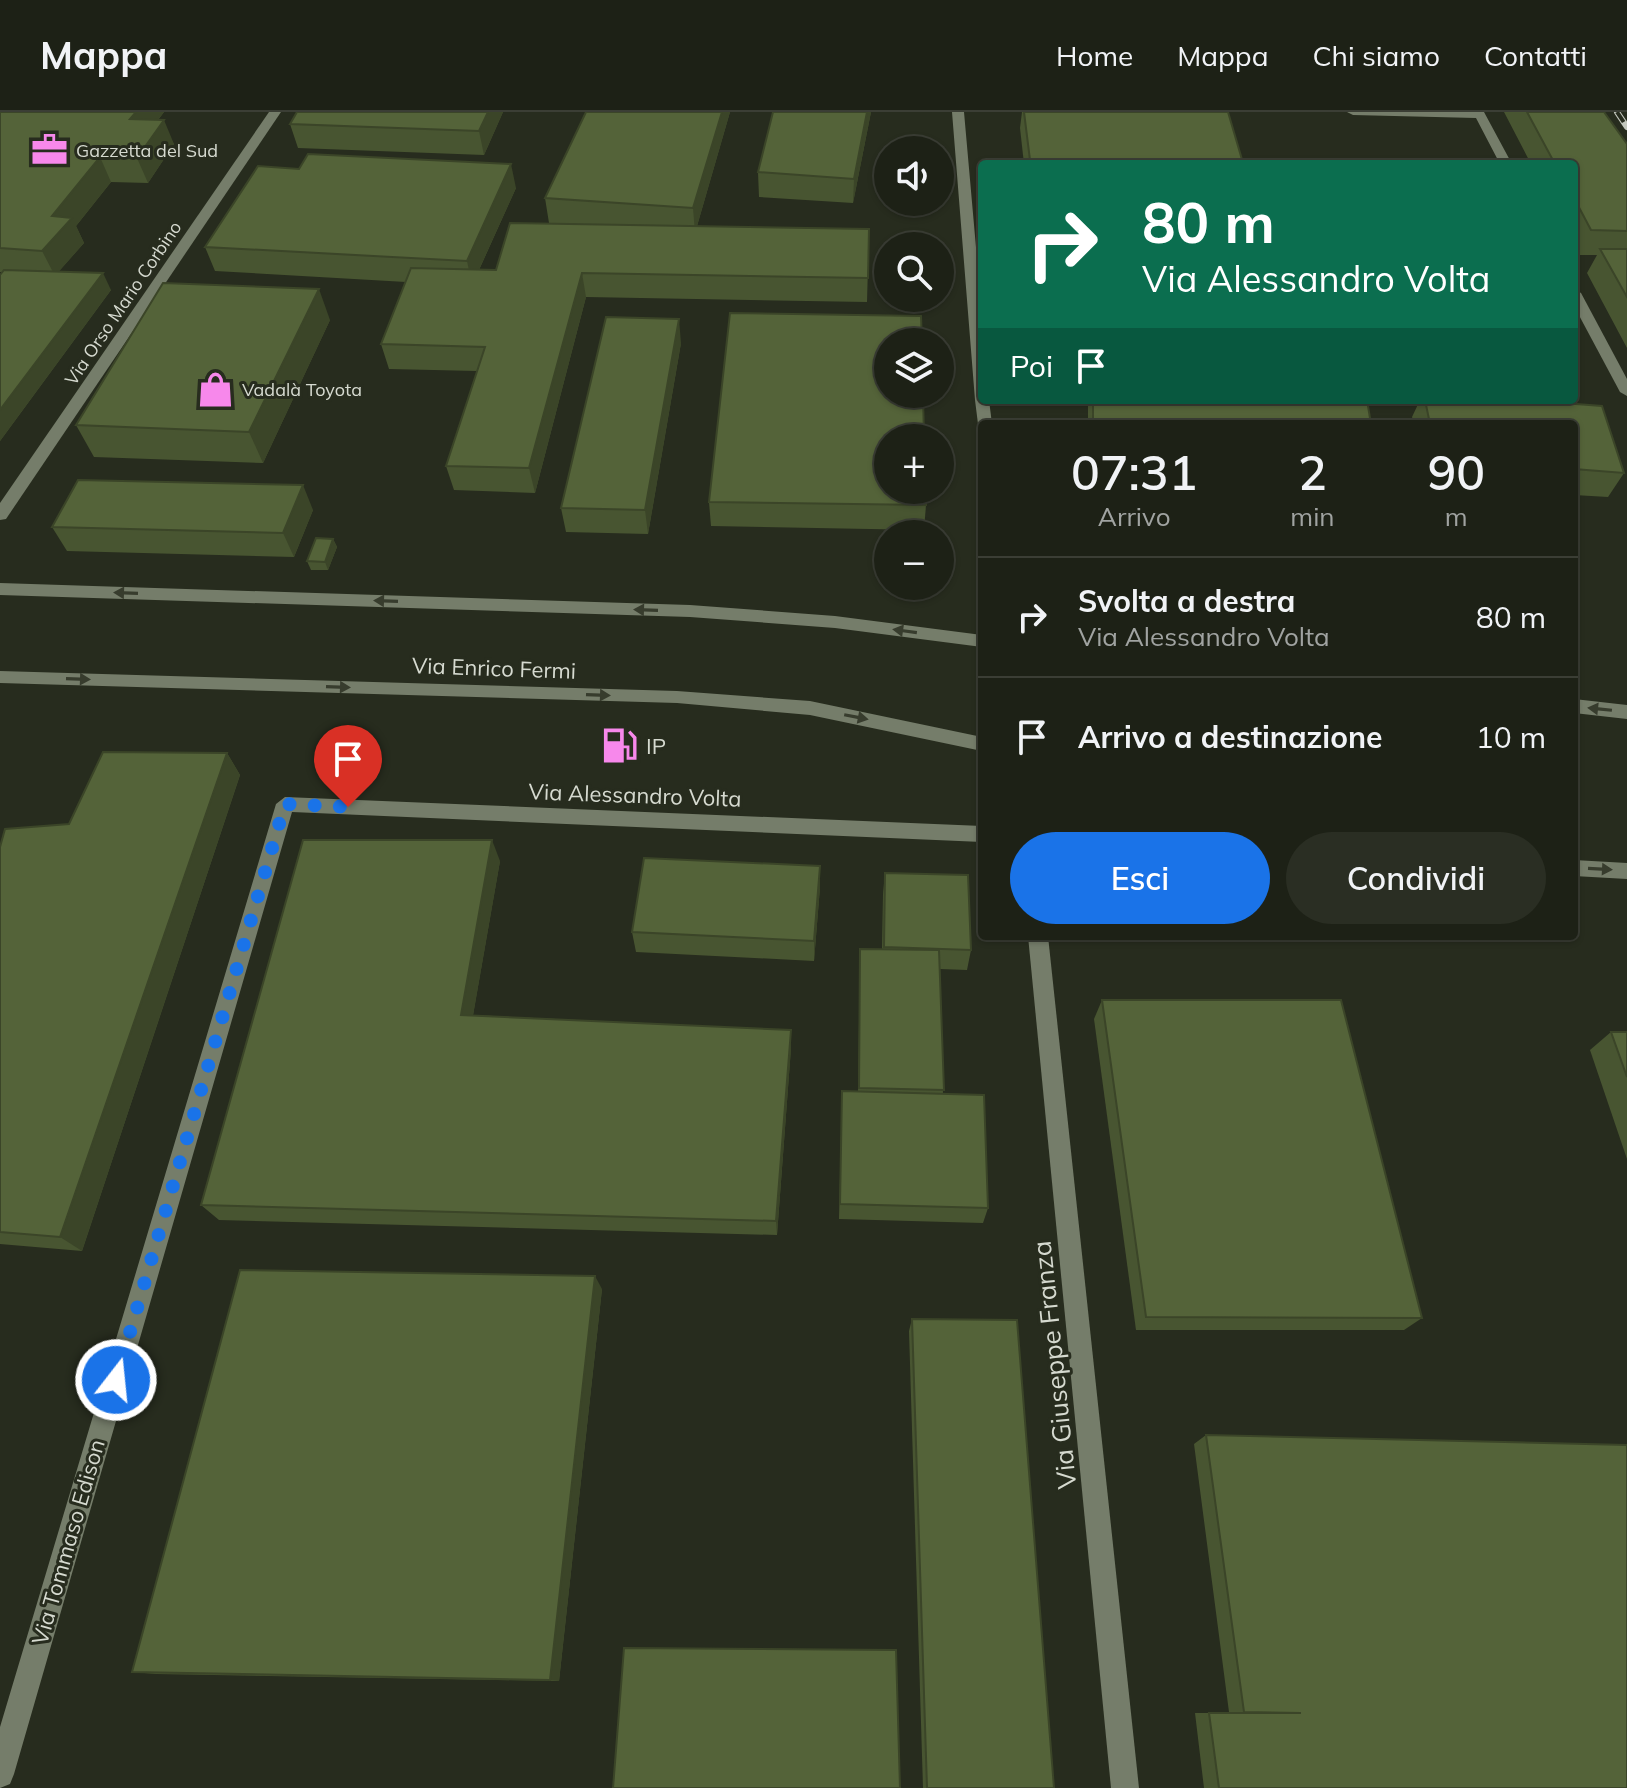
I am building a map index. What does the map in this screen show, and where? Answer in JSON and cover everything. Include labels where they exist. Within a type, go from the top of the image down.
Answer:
[{"type":"street","name":"Via Orso Mario Corbino","points":[[0,515],[275,112]]},
{"type":"street","points":[[958,112],[978,350]]},
{"type":"street","points":[[1353,112],[1479,114],[1504,160]]},
{"type":"street","points":[[1578,300],[1627,392]]},
{"type":"street","points":[[0,589],[690,611],[835,622],[978,640]]},
{"type":"street","name":"Via Enrico Fermi","points":[[0,677],[677,697],[810,708],[978,743]]},
{"type":"street","points":[[1578,706],[1627,712]]},
{"type":"street","name":"Via Alessandro Volta","points":[[285,804],[978,834]]},
{"type":"street","name":"Via Tommaso Edison","points":[[0,1774],[285,804]]},
{"type":"street","points":[[1578,868],[1627,871]]},
{"type":"street","name":"Via Giuseppe Franza","points":[[1038,940],[1125,1788]]},
{"type":"building","points":[[0,112],[136,112],[130,119],[164,120],[137,158],[100,157],[52,216],[72,218],[42,251],[0,248]]},
{"type":"building","points":[[297,112],[488,112],[479,131],[290,124]]},
{"type":"building","points":[[586,112],[722,112],[693,208],[545,198]]},
{"type":"building","points":[[773,112],[867,112],[854,179],[758,172]]},
{"type":"building","points":[[1024,112],[1228,112],[1242,160],[1030,160]]},
{"type":"building","points":[[1527,112],[1604,112],[1627,144],[1627,231],[1591,230],[1578,206],[1578,160],[1553,160]]},
{"type":"building","points":[[308,154],[511,164],[467,261],[205,247],[258,166],[299,169]]},
{"type":"building","points":[[510,223],[869,229],[868,278],[582,273],[529,468],[446,466],[485,347],[381,344],[411,268],[496,270]]},
{"type":"building","points":[[1600,249],[1627,249],[1627,297]]},
{"type":"building","points":[[4,270],[103,273],[0,410],[0,275]]},
{"type":"building","name":"Vadalà Toyota","points":[[163,283],[319,289],[249,432],[76,425]]},
{"type":"building","points":[[730,313],[921,316],[921,328],[874,328],[874,408],[923,408],[924,424],[874,424],[874,504],[926,505],[709,502]]},
{"type":"building","points":[[606,317],[679,319],[645,510],[561,508]]},
{"type":"building","points":[[1093,404],[1368,404],[1370,420],[1093,420]]},
{"type":"building","points":[[1426,404],[1602,406],[1624,473],[1578,469],[1578,420],[1429,420]]},
{"type":"building","points":[[78,480],[303,485],[283,533],[52,527]]},
{"type":"building","points":[[316,538],[333,539],[325,562],[307,561]]},
{"type":"building","points":[[103,752],[227,753],[60,1237],[0,1232],[0,847],[5,829],[69,824]]},
{"type":"building","points":[[303,840],[492,840],[461,1015],[791,1030],[776,1221],[201,1205]]},
{"type":"building","points":[[644,858],[820,866],[814,941],[632,932]]},
{"type":"building","points":[[885,873],[968,875],[971,950],[884,947]]},
{"type":"building","points":[[860,949],[939,950],[944,1090],[859,1088]]},
{"type":"building","points":[[1102,1000],[1341,1000],[1422,1318],[1146,1317]]},
{"type":"building","points":[[1611,1032],[1627,1032],[1627,1077]]},
{"type":"building","points":[[842,1091],[984,1095],[988,1208],[840,1204]]},
{"type":"building","points":[[240,1270],[595,1276],[550,1680],[132,1672]]},
{"type":"building","points":[[912,1319],[1017,1320],[1054,1788],[927,1788]]},
{"type":"building","points":[[1206,1435],[1627,1445],[1627,1788],[1219,1788],[1209,1713],[1301,1713],[1244,1712]]},
{"type":"building","points":[[624,1648],[896,1650],[900,1788],[613,1788]]},
{"type":"railway","points":[[1617,112],[1627,127]]},
{"type":"place","name":"Gazzetta del Sud","points":[[50,150]]},
{"type":"place","name":"Vadalà Toyota","points":[[216,389]]},
{"type":"place","name":"IP","points":[[620,746]]},
{"type":"route","points":[[116,1380],[285,804],[348,807]]}]
